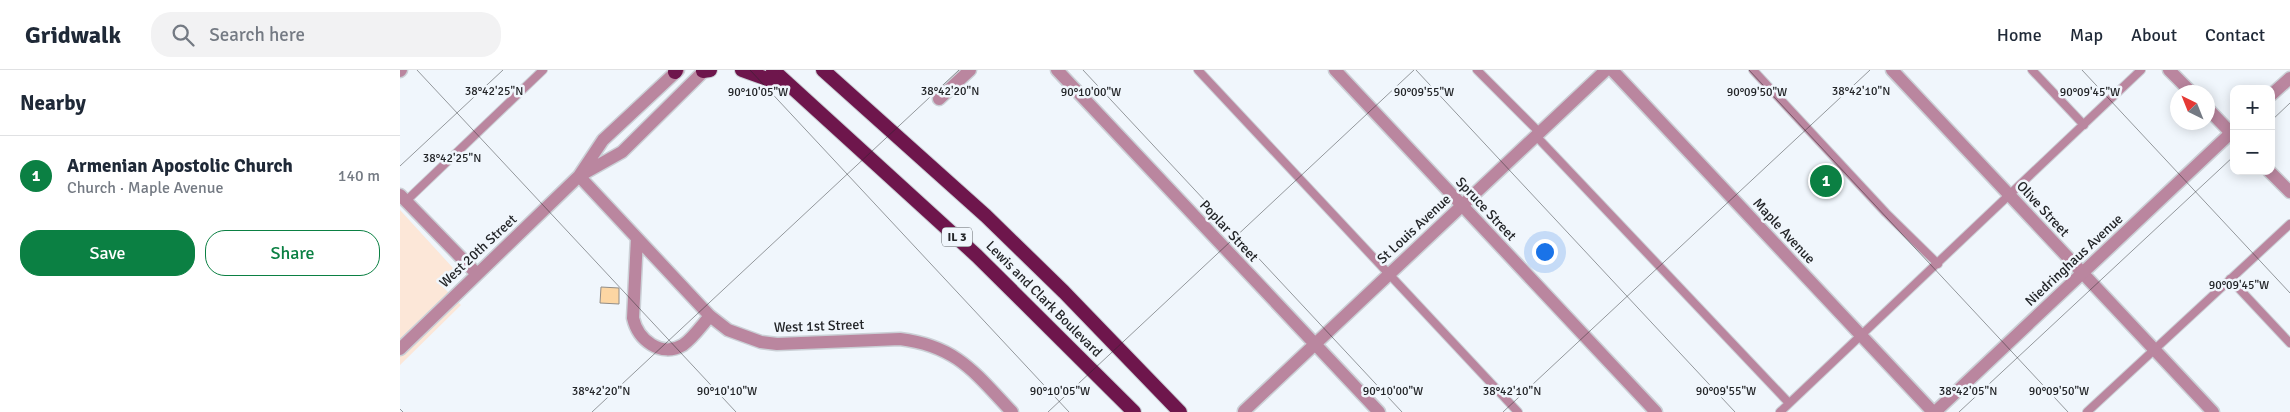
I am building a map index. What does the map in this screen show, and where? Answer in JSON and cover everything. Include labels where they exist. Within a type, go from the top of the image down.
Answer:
[{"type":"highway","points":[[742,70],[773,79],[799,93]]},
{"type":"highway","name":"Lewis and Clark Boulevard","points":[[773,70],[977,256],[1134,412]]},
{"type":"highway","name":"Lewis and Clark Boulevard","points":[[823,70],[986,216],[1064,292],[1180,412]]},
{"type":"street","name":"West 20th Street","points":[[579,176],[622,152],[706,70]]},
{"type":"street","points":[[939,99],[970,70]]},
{"type":"street","name":"Poplar Street","points":[[1056,70],[1379,412]]},
{"type":"street","name":"Spruce Street","points":[[1335,70],[1656,412]]},
{"type":"street","name":"St Louis Avenue","points":[[1244,412],[1606,70]]},
{"type":"street","name":"Maple Avenue","points":[[1612,70],[1934,412]]},
{"type":"street","name":"Olive Street","points":[[1892,70],[2213,412]]},
{"type":"street","points":[[2169,70],[2184,85]]},
{"type":"street","name":"West 20th Street","points":[[400,349],[476,273],[579,176],[603,140],[676,71]]},
{"type":"street","points":[[2275,91],[2290,78]]},
{"type":"street","points":[[2215,116],[2230,130]]},
{"type":"street","name":"Niedringhaus Avenue","points":[[1934,412],[2230,136]]},
{"type":"street","points":[[2273,175],[2290,192]]},
{"type":"street","name":"West 1st Street","points":[[579,176],[710,316],[728,330],[761,342],[778,344],[900,339],[938,347],[976,372],[1012,412]]},
{"type":"street","points":[[403,198],[476,273]]},
{"type":"street","points":[[637,238],[633,318],[639,333],[645,340],[652,346],[672,350],[684,344],[710,316]]},
{"type":"lane","points":[[403,198],[542,70]]},
{"type":"lane","points":[[1198,70],[1518,412]]},
{"type":"lane","points":[[1477,70],[1789,403]]},
{"type":"lane","points":[[1753,70],[1886,213],[1938,264]]},
{"type":"lane","points":[[2032,70],[2084,125]]},
{"type":"lane","points":[[1780,412],[2141,70]]},
{"type":"lane","points":[[2087,412],[2290,224]]},
{"type":"lane","points":[[2230,279],[2290,343]]},
{"type":"shaded area","points":[[400,210],[453,268],[451,275],[441,285],[461,305],[400,365]]},
{"type":"building","points":[[601,287],[619,288],[619,304],[600,303]]},
{"type":"place","name":"Armenian Apostolic Church","points":[[1826,181]]}]
